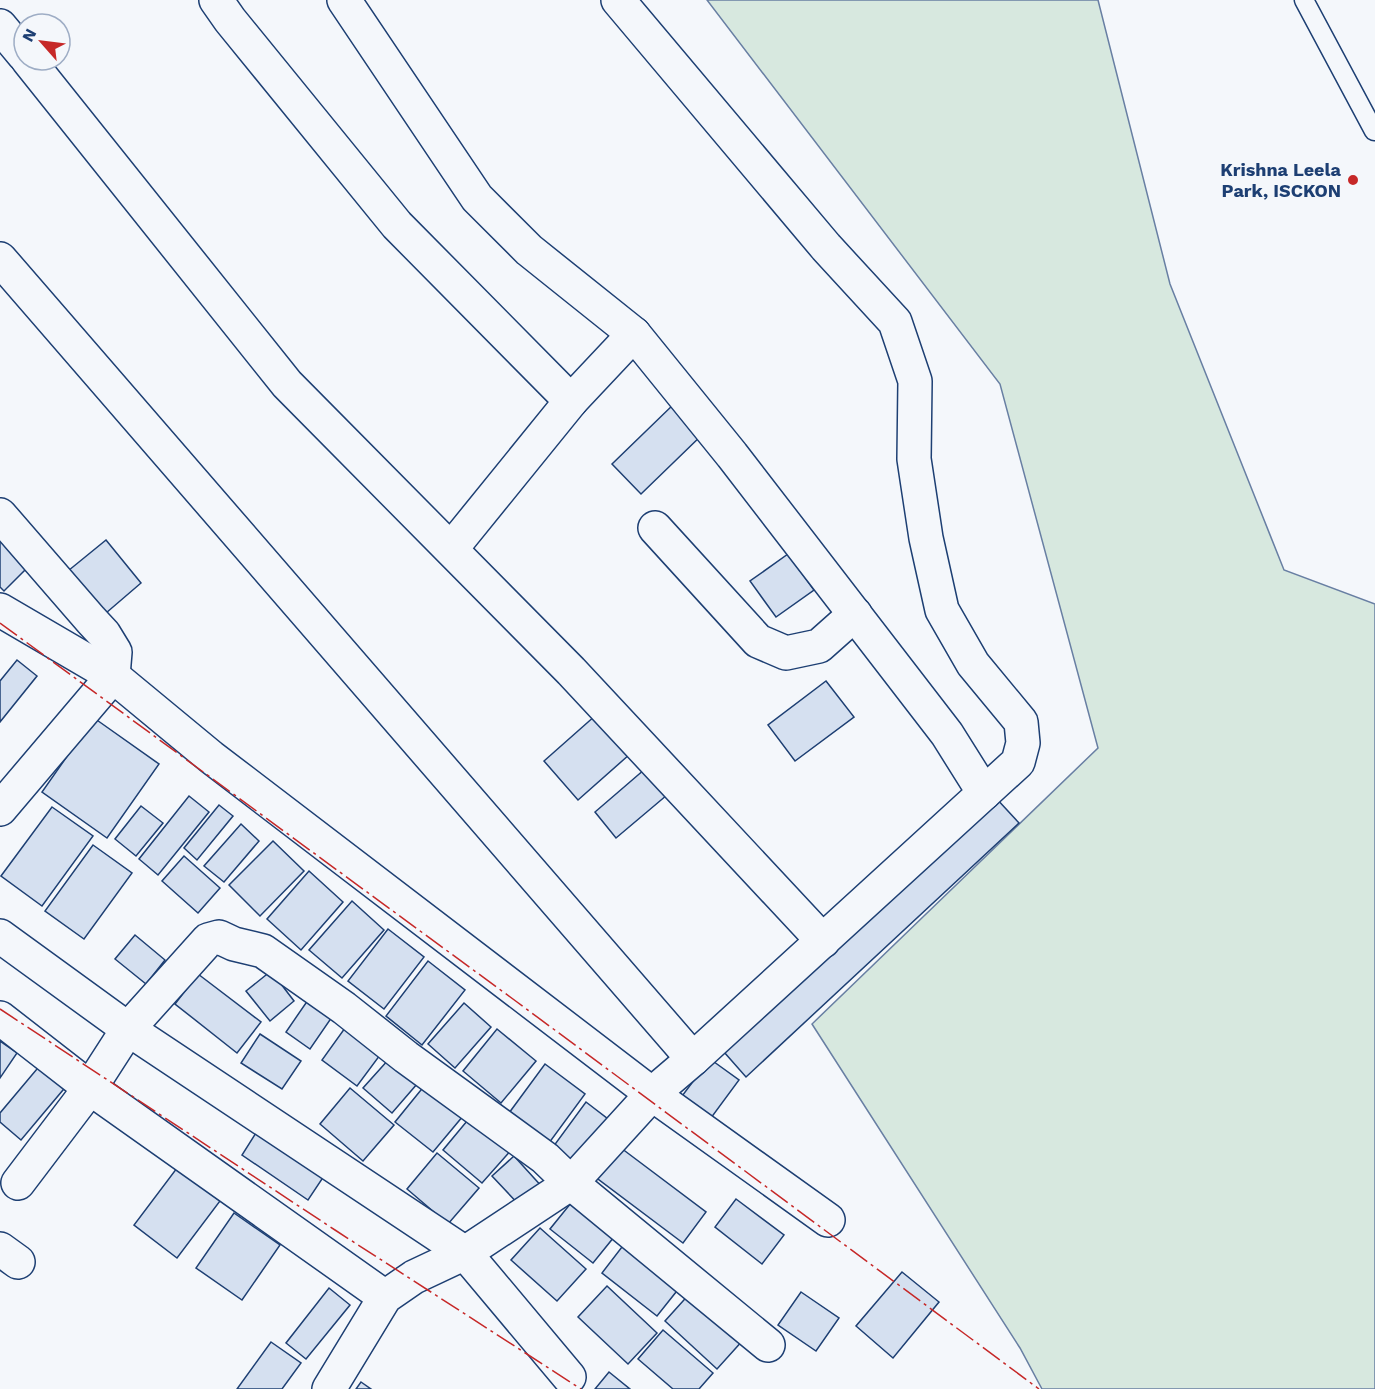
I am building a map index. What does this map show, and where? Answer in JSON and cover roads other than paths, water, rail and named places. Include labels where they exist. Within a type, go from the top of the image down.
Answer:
[{"type":"street","points":[[216,0],[237,29],[397,225],[571,401]]},
{"type":"street","points":[[344,0],[477,198],[529,250],[634,334],[732,455],[947,734],[984,794]]},
{"type":"street","points":[[329,1389],[385,1297],[414,1277],[465,1252],[571,1183],[652,1094],[1018,762],[1023,743],[1022,722],[974,664],[942,610],[926,538],[914,459],[915,381],[895,322],[826,247],[618,0]]},
{"type":"street","points":[[0,26],[12,40]]},
{"type":"street","points":[[38,72],[287,384],[571,671],[823,941]]},
{"type":"street","points":[[0,259],[693,1059]]},
{"type":"street","points":[[451,549],[571,401],[634,334]]},
{"type":"street","points":[[0,515],[104,634],[115,652],[113,676],[0,809]]},
{"type":"street","points":[[656,528],[758,640],[786,653],[819,646],[855,614]]},
{"type":"street","points":[[0,610],[113,676],[211,757],[652,1094],[828,1221]]},
{"type":"street","points":[[0,936],[128,1029],[465,1252],[569,1377]]},
{"type":"street","points":[[18,1183],[90,1088],[128,1029],[208,940],[219,938],[263,951],[344,1008],[406,1058],[545,1158],[571,1183],[768,1345]]},
{"type":"street","points":[[0,1018],[90,1088],[385,1297]]},
{"type":"lane","points":[[1304,0],[1374,131]]},
{"type":"place","name":"Krishna Leela Park, ISCKON","points":[[1353,180]]}]
